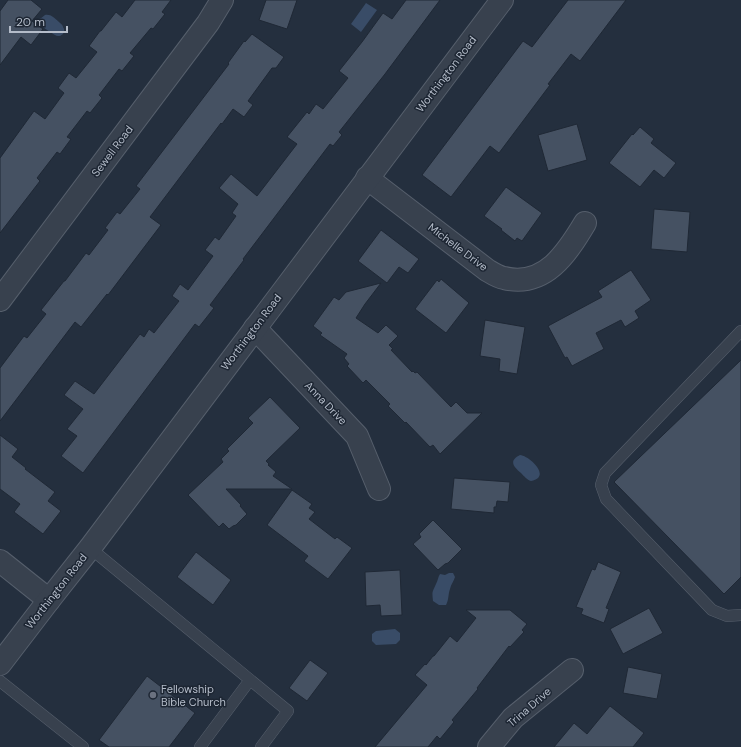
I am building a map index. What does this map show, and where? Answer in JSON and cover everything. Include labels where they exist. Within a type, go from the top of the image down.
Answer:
[{"type":"street","name":"Sewell Road","points":[[0,300],[208,23],[222,0]]},
{"type":"street","name":"Worthington Road","points":[[0,664],[90,548],[502,0]]},
{"type":"street","name":"Michelle Drive","points":[[367,178],[487,270],[503,278],[522,280],[546,271],[558,262],[585,223]]},
{"type":"street","name":"Anna Drive","points":[[255,328],[357,436],[379,489]]},
{"type":"street","points":[[0,562],[49,600]]},
{"type":"street","name":"Trina Drive","points":[[489,747],[513,718],[572,670]]},
{"type":"lane","points":[[741,331],[605,473],[601,485],[606,499],[712,610],[727,616],[741,615]]},
{"type":"lane","points":[[90,548],[288,711],[261,747]]},
{"type":"lane","points":[[200,747],[250,680]]},
{"type":"lane","points":[[0,681],[83,747]]},
{"type":"water","points":[[366,3],[377,10],[361,32],[351,24]]},
{"type":"water","points":[[45,15],[49,15],[62,25],[64,30],[63,34],[57,36],[42,26],[40,19]]},
{"type":"water","points":[[520,455],[529,459],[537,467],[540,475],[537,479],[531,481],[528,480],[514,466],[514,460]]},
{"type":"water","points":[[453,573],[455,577],[450,587],[448,601],[446,605],[439,605],[433,601],[432,594],[440,574],[445,575]]},
{"type":"water","points":[[395,629],[400,633],[400,640],[396,644],[376,645],[372,641],[372,634],[376,631]]},
{"type":"building","points":[[8,0],[31,0],[42,9],[32,21],[43,29],[31,45],[21,37],[0,65],[0,11]]},
{"type":"building","points":[[135,0],[171,0],[162,12],[165,14],[130,53],[134,56],[122,71],[119,69],[99,95],[102,98],[90,113],[87,111],[67,137],[71,139],[60,154],[57,152],[37,178],[40,181],[0,233],[0,158],[34,111],[45,119],[64,93],[58,88],[69,73],[76,78],[97,52],[89,46],[100,31],[116,12],[122,17]]},
{"type":"building","points":[[266,0],[297,0],[287,29],[259,20]]},
{"type":"building","points":[[406,0],[440,0],[385,74],[339,132],[342,135],[333,146],[330,144],[243,259],[244,260],[210,305],[214,308],[199,327],[195,324],[83,473],[61,456],[77,436],[67,429],[83,409],[64,395],[75,381],[94,394],[140,334],[144,337],[149,329],[154,333],[179,301],[172,296],[180,284],[188,290],[213,256],[205,250],[215,237],[219,240],[236,216],[232,213],[238,204],[219,188],[231,174],[257,196],[297,144],[287,137],[307,112],[309,114],[316,104],[323,109],[348,78],[339,71],[383,13],[392,19]]},
{"type":"building","points":[[568,0],[626,0],[580,61],[571,54],[548,84],[550,85],[499,153],[490,146],[451,197],[422,175],[523,41],[532,47]]},
{"type":"building","points":[[252,34],[284,57],[276,68],[272,68],[248,101],[253,105],[244,117],[233,109],[222,124],[221,123],[150,217],[161,225],[108,295],[107,294],[81,327],[75,322],[0,421],[0,368],[24,336],[27,338],[46,314],[41,310],[86,253],[89,255],[108,230],[105,228],[117,212],[120,214],[140,189],[136,186],[229,64],[228,63],[244,41],[245,42]]},
{"type":"building","points":[[577,124],[587,160],[548,171],[538,135]]},
{"type":"building","points":[[640,127],[654,139],[651,143],[676,163],[664,178],[654,170],[640,187],[609,163],[632,134],[633,135]]},
{"type":"building","points":[[506,187],[542,213],[522,241],[517,238],[515,241],[484,216]]},
{"type":"building","points":[[654,209],[690,212],[687,252],[651,249]]},
{"type":"building","points":[[381,230],[419,259],[408,273],[399,267],[387,283],[358,261]]},
{"type":"building","points":[[631,270],[651,300],[635,311],[639,318],[625,327],[621,320],[596,333],[604,349],[572,366],[567,357],[565,358],[548,326],[602,297],[598,291]]},
{"type":"building","points":[[441,279],[469,303],[446,333],[415,309],[437,280],[439,282]]},
{"type":"building","points":[[381,283],[356,318],[378,333],[386,325],[398,336],[389,345],[393,349],[391,350],[412,372],[417,372],[451,407],[456,402],[467,413],[482,413],[440,454],[433,445],[430,447],[388,406],[390,404],[366,380],[363,383],[347,366],[349,364],[344,358],[347,354],[320,335],[322,333],[313,326],[334,297],[339,300],[346,292]]},
{"type":"building","points":[[485,320],[525,327],[517,374],[499,371],[500,359],[480,356]]},
{"type":"building","points":[[741,360],[741,577],[724,594],[614,482]]},
{"type":"building","points":[[270,397],[300,428],[266,461],[269,464],[268,465],[276,472],[273,476],[292,489],[226,489],[247,514],[236,525],[229,529],[223,523],[219,527],[188,495],[223,462],[221,459],[229,451],[227,449],[253,423],[248,418]]},
{"type":"building","points":[[0,435],[18,449],[12,457],[55,492],[48,501],[61,511],[43,534],[14,512],[20,504],[0,489]]},
{"type":"building","points":[[454,478],[510,482],[508,502],[497,501],[496,507],[494,507],[494,513],[451,509]]},
{"type":"building","points":[[292,490],[312,504],[309,508],[315,512],[309,519],[335,539],[337,537],[352,548],[328,579],[304,561],[308,556],[267,525]]},
{"type":"building","points":[[433,520],[462,549],[448,563],[438,570],[413,544],[421,537],[419,534]]},
{"type":"building","points":[[196,552],[231,580],[213,605],[177,577]]},
{"type":"building","points":[[598,562],[621,572],[606,608],[609,609],[604,623],[581,614],[583,609],[576,607],[592,569],[595,570]]},
{"type":"building","points":[[400,570],[402,615],[381,616],[380,605],[366,606],[365,572]]},
{"type":"building","points":[[649,608],[663,633],[623,654],[610,629]]},
{"type":"building","points":[[466,610],[510,610],[527,624],[522,630],[524,632],[510,647],[509,646],[477,688],[478,689],[452,720],[454,722],[440,739],[437,736],[428,747],[375,747],[427,685],[415,675],[425,664],[426,665],[450,636],[457,642],[476,618]]},
{"type":"building","points":[[310,660],[328,673],[307,701],[289,688]]},
{"type":"building","points":[[628,667],[662,674],[657,699],[623,693]]},
{"type":"building","name":"Fellowship Bible Church","points":[[147,676],[195,713],[169,747],[109,747],[99,740]]},
{"type":"building","points":[[610,706],[644,733],[633,747],[554,747],[574,723],[587,734]]},
{"type":"place","name":"Fellowship Bible Church","points":[[153,695]]}]
